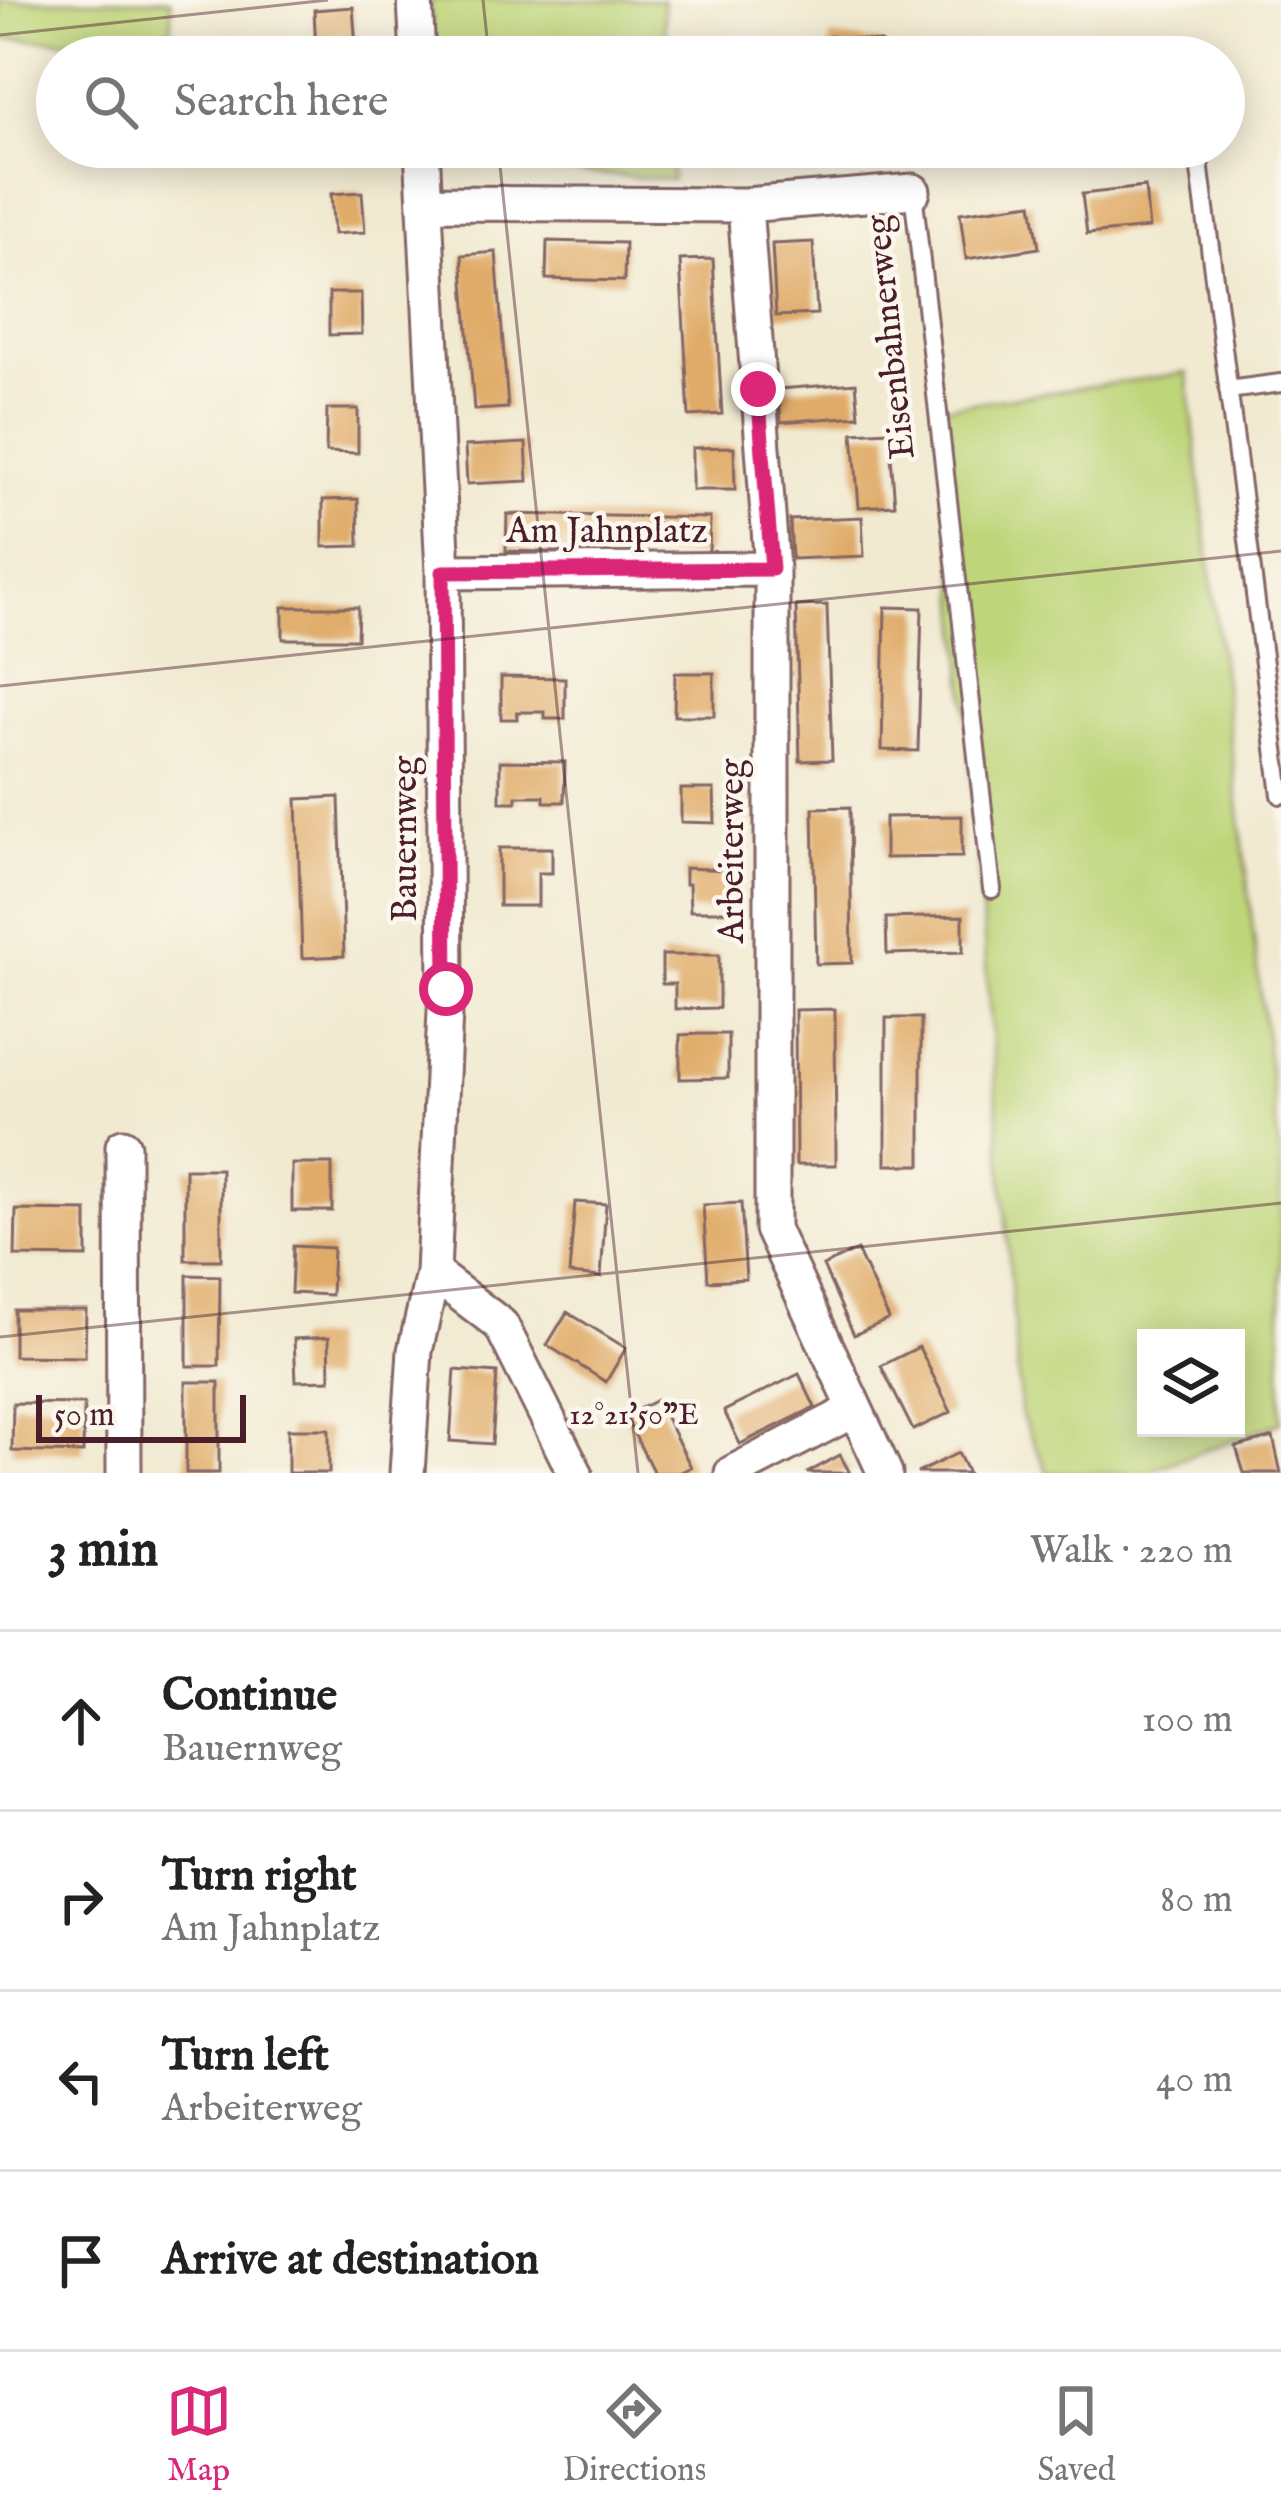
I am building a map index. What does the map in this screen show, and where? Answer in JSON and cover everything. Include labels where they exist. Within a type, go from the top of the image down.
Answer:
[{"type":"street","points":[[415,0],[417,36]]},
{"type":"street","name":"Bauernweg","points":[[407,1473],[415,1352],[434,1274],[446,989],[443,572],[423,168]]},
{"type":"street","name":"Eisenbahnerweg","points":[[425,202],[745,205],[914,191]]},
{"type":"street","name":"Arbeiterweg","points":[[745,205],[772,569],[772,1229],[885,1473]]},
{"type":"street","name":"Am Jahnplatz","points":[[443,572],[772,569]]},
{"type":"street","points":[[124,1146],[124,1473]]},
{"type":"street","points":[[434,1274],[501,1324],[574,1473]]},
{"type":"street","points":[[732,1473],[854,1410]]},
{"type":"lane","points":[[1200,168],[1281,795]]},
{"type":"lane","name":"Eisenbahnerweg","points":[[914,191],[992,889]]},
{"type":"lane","points":[[1228,390],[1281,383]]},
{"type":"green space","points":[[0,0],[171,0],[171,36],[0,39]]},
{"type":"green space","points":[[430,0],[663,0],[665,36],[433,36]]},
{"type":"green space","points":[[527,168],[672,168],[672,180]]},
{"type":"green space","points":[[1187,373],[1281,1166],[1281,1422],[1245,1435],[1245,1329],[1137,1329],[1137,1437],[1241,1437],[1144,1473],[1048,1473],[1021,1415],[943,407]]},
{"type":"building","points":[[353,7],[355,36],[315,36],[314,10]]},
{"type":"building","points":[[1145,187],[1149,228],[1087,234],[1082,194]]},
{"type":"building","points":[[362,192],[365,232],[334,234],[331,194]]},
{"type":"building","points":[[1032,203],[1039,248],[966,259],[960,213]]},
{"type":"building","points":[[547,241],[625,243],[624,281],[546,279]]},
{"type":"building","points":[[813,242],[817,314],[776,316],[772,244]]},
{"type":"building","points":[[496,252],[508,408],[474,410],[462,255]]},
{"type":"building","points":[[713,259],[722,414],[689,416],[680,260]]},
{"type":"building","points":[[329,293],[361,293],[362,334],[329,335]]},
{"type":"building","points":[[856,383],[859,416],[781,422],[779,389]]},
{"type":"building","points":[[327,409],[358,409],[358,453],[326,452]]},
{"type":"building","points":[[889,431],[895,505],[859,507],[853,433]]},
{"type":"building","points":[[526,443],[528,481],[467,484],[465,446]]},
{"type":"building","points":[[734,447],[735,490],[692,490],[692,448]]},
{"type":"building","points":[[358,499],[359,546],[323,547],[323,500]]},
{"type":"building","points":[[507,514],[710,518],[709,555],[506,551]]},
{"type":"building","points":[[862,517],[864,556],[792,559],[790,520]]},
{"type":"building","points":[[827,605],[832,760],[800,761],[796,606]]},
{"type":"building","points":[[283,607],[358,607],[357,639],[283,639]]},
{"type":"building","points":[[885,607],[922,608],[918,751],[882,750]]},
{"type":"building","points":[[675,673],[714,673],[714,716],[674,716]]},
{"type":"building","points":[[501,677],[565,678],[565,719],[545,719],[545,712],[517,712],[517,719],[501,719]]},
{"type":"building","points":[[500,761],[565,762],[564,802],[516,796],[516,802],[500,802]]},
{"type":"building","points":[[681,789],[714,789],[715,823],[681,822]]},
{"type":"building","points":[[339,797],[344,956],[302,958],[297,799]]},
{"type":"building","points":[[850,807],[852,963],[816,964],[813,808]]},
{"type":"building","points":[[962,816],[962,857],[885,858],[885,817]]},
{"type":"building","points":[[499,848],[552,848],[552,873],[538,873],[538,906],[499,906]]},
{"type":"building","points":[[685,868],[729,870],[729,911],[690,911]]},
{"type":"building","points":[[963,916],[963,952],[887,954],[886,918]]},
{"type":"building","points":[[662,955],[719,955],[719,1008],[675,1009],[675,984],[662,984]]},
{"type":"building","points":[[835,1009],[836,1165],[796,1165],[795,1010]]},
{"type":"building","points":[[886,1018],[921,1018],[921,1165],[886,1165]]},
{"type":"building","points":[[728,1034],[728,1078],[680,1079],[680,1035]]},
{"type":"building","points":[[292,1164],[332,1164],[332,1211],[292,1211]]},
{"type":"building","points":[[185,1169],[221,1169],[221,1260],[185,1260]]},
{"type":"building","points":[[575,1202],[606,1204],[601,1277],[569,1274]]},
{"type":"building","points":[[741,1203],[746,1279],[708,1281],[703,1205]]},
{"type":"building","points":[[16,1210],[87,1211],[87,1257],[15,1256]]},
{"type":"building","points":[[293,1246],[333,1248],[331,1295],[291,1293]]},
{"type":"building","points":[[857,1250],[889,1319],[854,1335],[823,1266]]},
{"type":"building","points":[[187,1275],[220,1276],[219,1366],[187,1366]]},
{"type":"building","points":[[14,1310],[86,1310],[85,1357],[14,1356]]},
{"type":"building","points":[[567,1312],[626,1348],[606,1382],[547,1345]]},
{"type":"building","points":[[329,1337],[330,1380],[296,1381],[294,1339]]},
{"type":"building","points":[[919,1347],[951,1412],[913,1430],[881,1366]]},
{"type":"building","points":[[455,1370],[497,1373],[492,1444],[450,1441]]},
{"type":"building","points":[[799,1374],[815,1407],[740,1444],[724,1411]]},
{"type":"building","points":[[186,1382],[219,1382],[219,1473],[186,1473]]},
{"type":"building","points":[[657,1400],[691,1467],[679,1473],[654,1473],[625,1416]]},
{"type":"building","points":[[13,1403],[84,1404],[83,1453],[12,1451]]},
{"type":"building","points":[[288,1429],[329,1429],[329,1473],[288,1473]]},
{"type":"building","points":[[1273,1437],[1281,1473],[1244,1473],[1236,1447]]},
{"type":"building","points":[[958,1453],[968,1473],[917,1473]]},
{"type":"building","points":[[840,1455],[850,1473],[807,1473]]},
{"type":"route","points":[[446,989],[443,572],[772,569],[758,389]]}]
